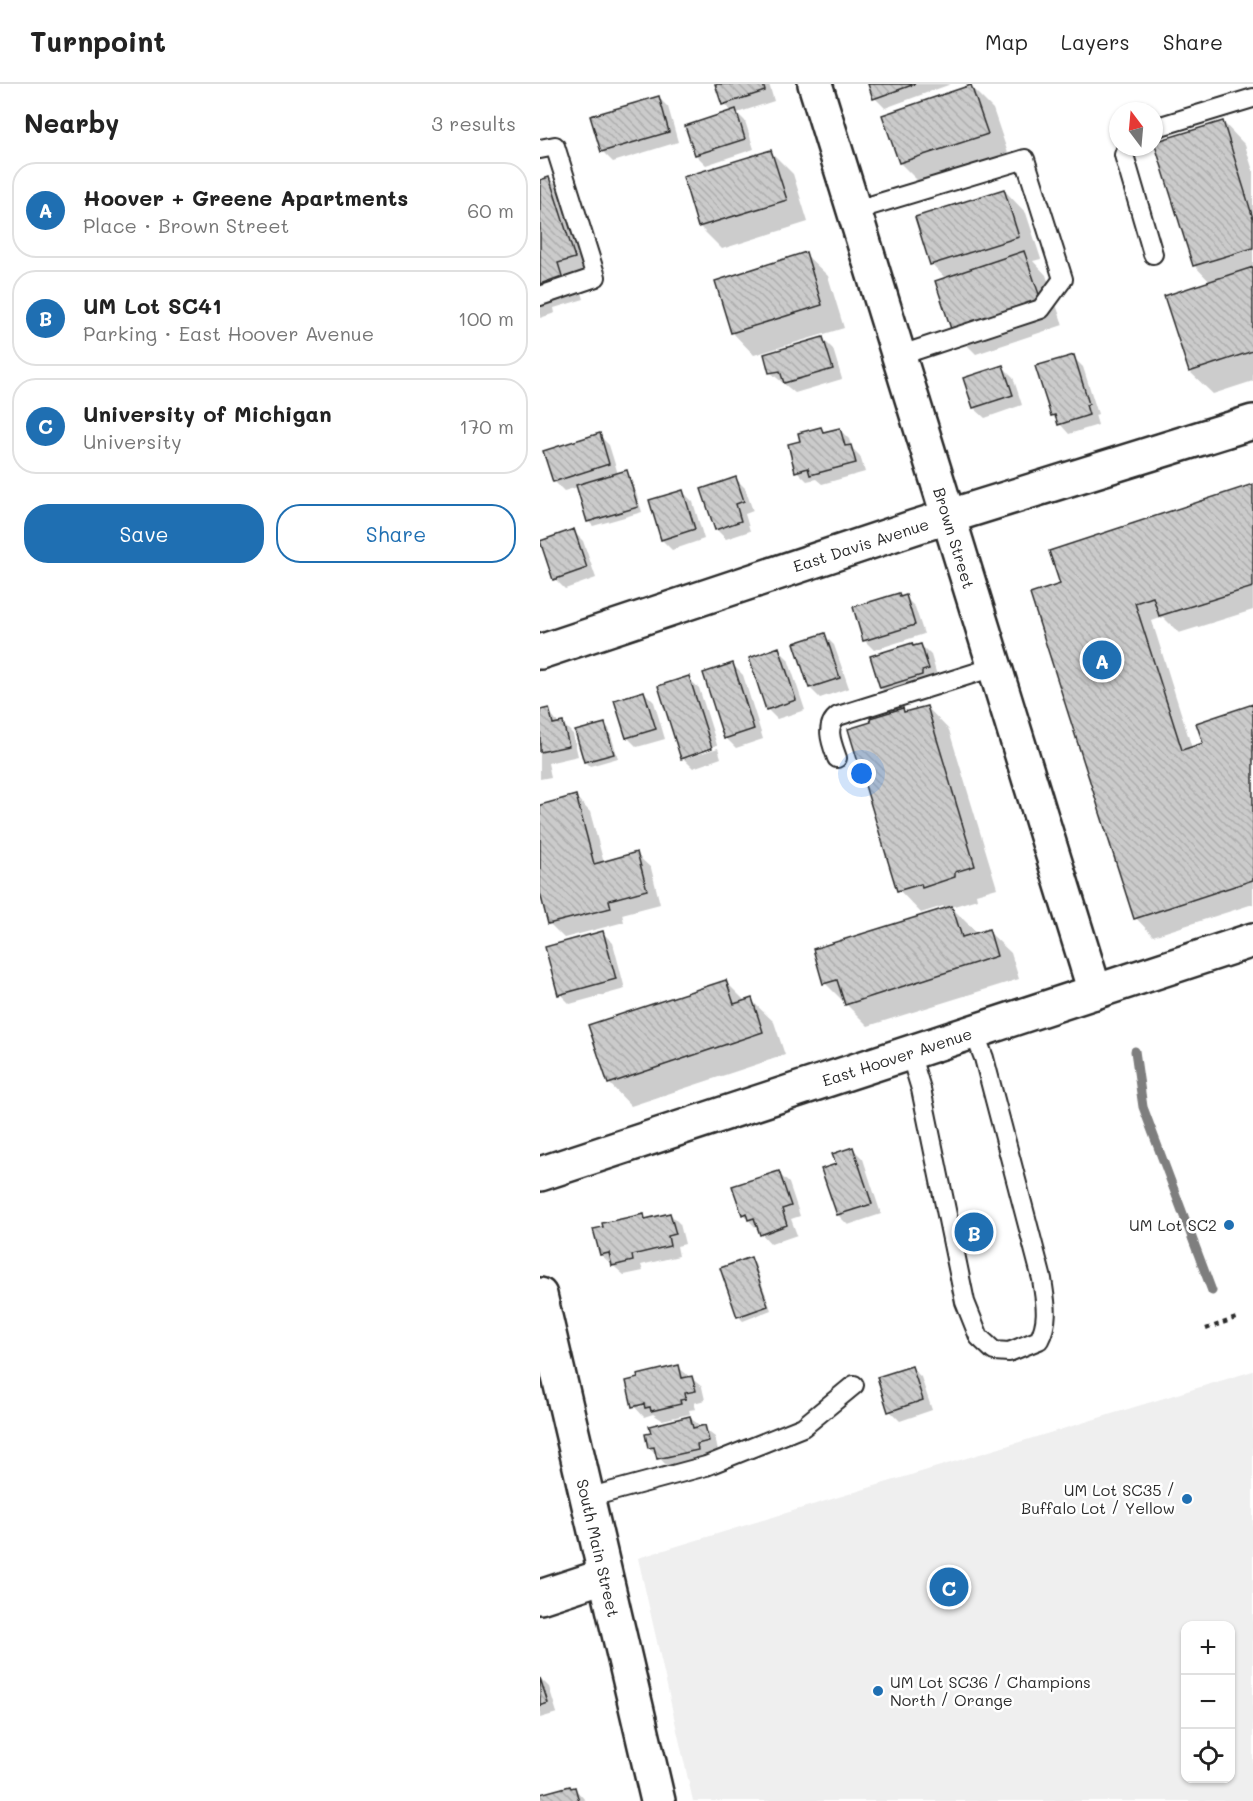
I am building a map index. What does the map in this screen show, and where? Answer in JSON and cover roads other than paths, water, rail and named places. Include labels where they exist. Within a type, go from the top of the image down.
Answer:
[{"type":"street","name":"Brown Street","points":[[815,84],[1095,992]]},
{"type":"street","name":"East Davis Avenue","points":[[540,652],[948,516],[1253,422]]},
{"type":"street","name":"East Hoover Avenue","points":[[540,1174],[1253,940]]},
{"type":"street","name":"South Main Street","points":[[540,1294],[657,1801]]},
{"type":"street","points":[[540,1597],[604,1576]]},
{"type":"lane","points":[[1163,126],[1253,98]]},
{"type":"lane","points":[[540,149],[555,146],[596,277],[540,296]]},
{"type":"lane","points":[[1124,156],[1153,254]]},
{"type":"lane","points":[[854,211],[1025,159],[1063,279],[1041,309],[898,356]]},
{"type":"lane","points":[[837,758],[830,729],[832,720],[838,716],[994,667]]},
{"type":"lane","points":[[910,1053],[921,1089],[965,1302],[979,1337],[985,1345],[994,1351],[1010,1352],[1039,1340],[1046,1327],[1047,1310],[1042,1279],[984,1058],[974,1032]]},
{"type":"lane","points":[[587,1498],[706,1466],[803,1426],[854,1385]]},
{"type":"waterway","points":[[1135,1051],[1143,1107],[1212,1291]]},
{"type":"place","name":"Hoover + Greene Apartments","points":[[1102,660]]},
{"type":"place","name":"UM Lot SC2","points":[[1229,1225]]},
{"type":"place","name":"UM Lot SC41","points":[[974,1232]]},
{"type":"place","name":"UM Lot SC35 / Buffalo Lot / Yellow","points":[[1187,1499]]},
{"type":"place","name":"University of Michigan","points":[[949,1587]]},
{"type":"place","name":"UM Lot SC36 / Champions North / Orange","points":[[878,1691]]}]
